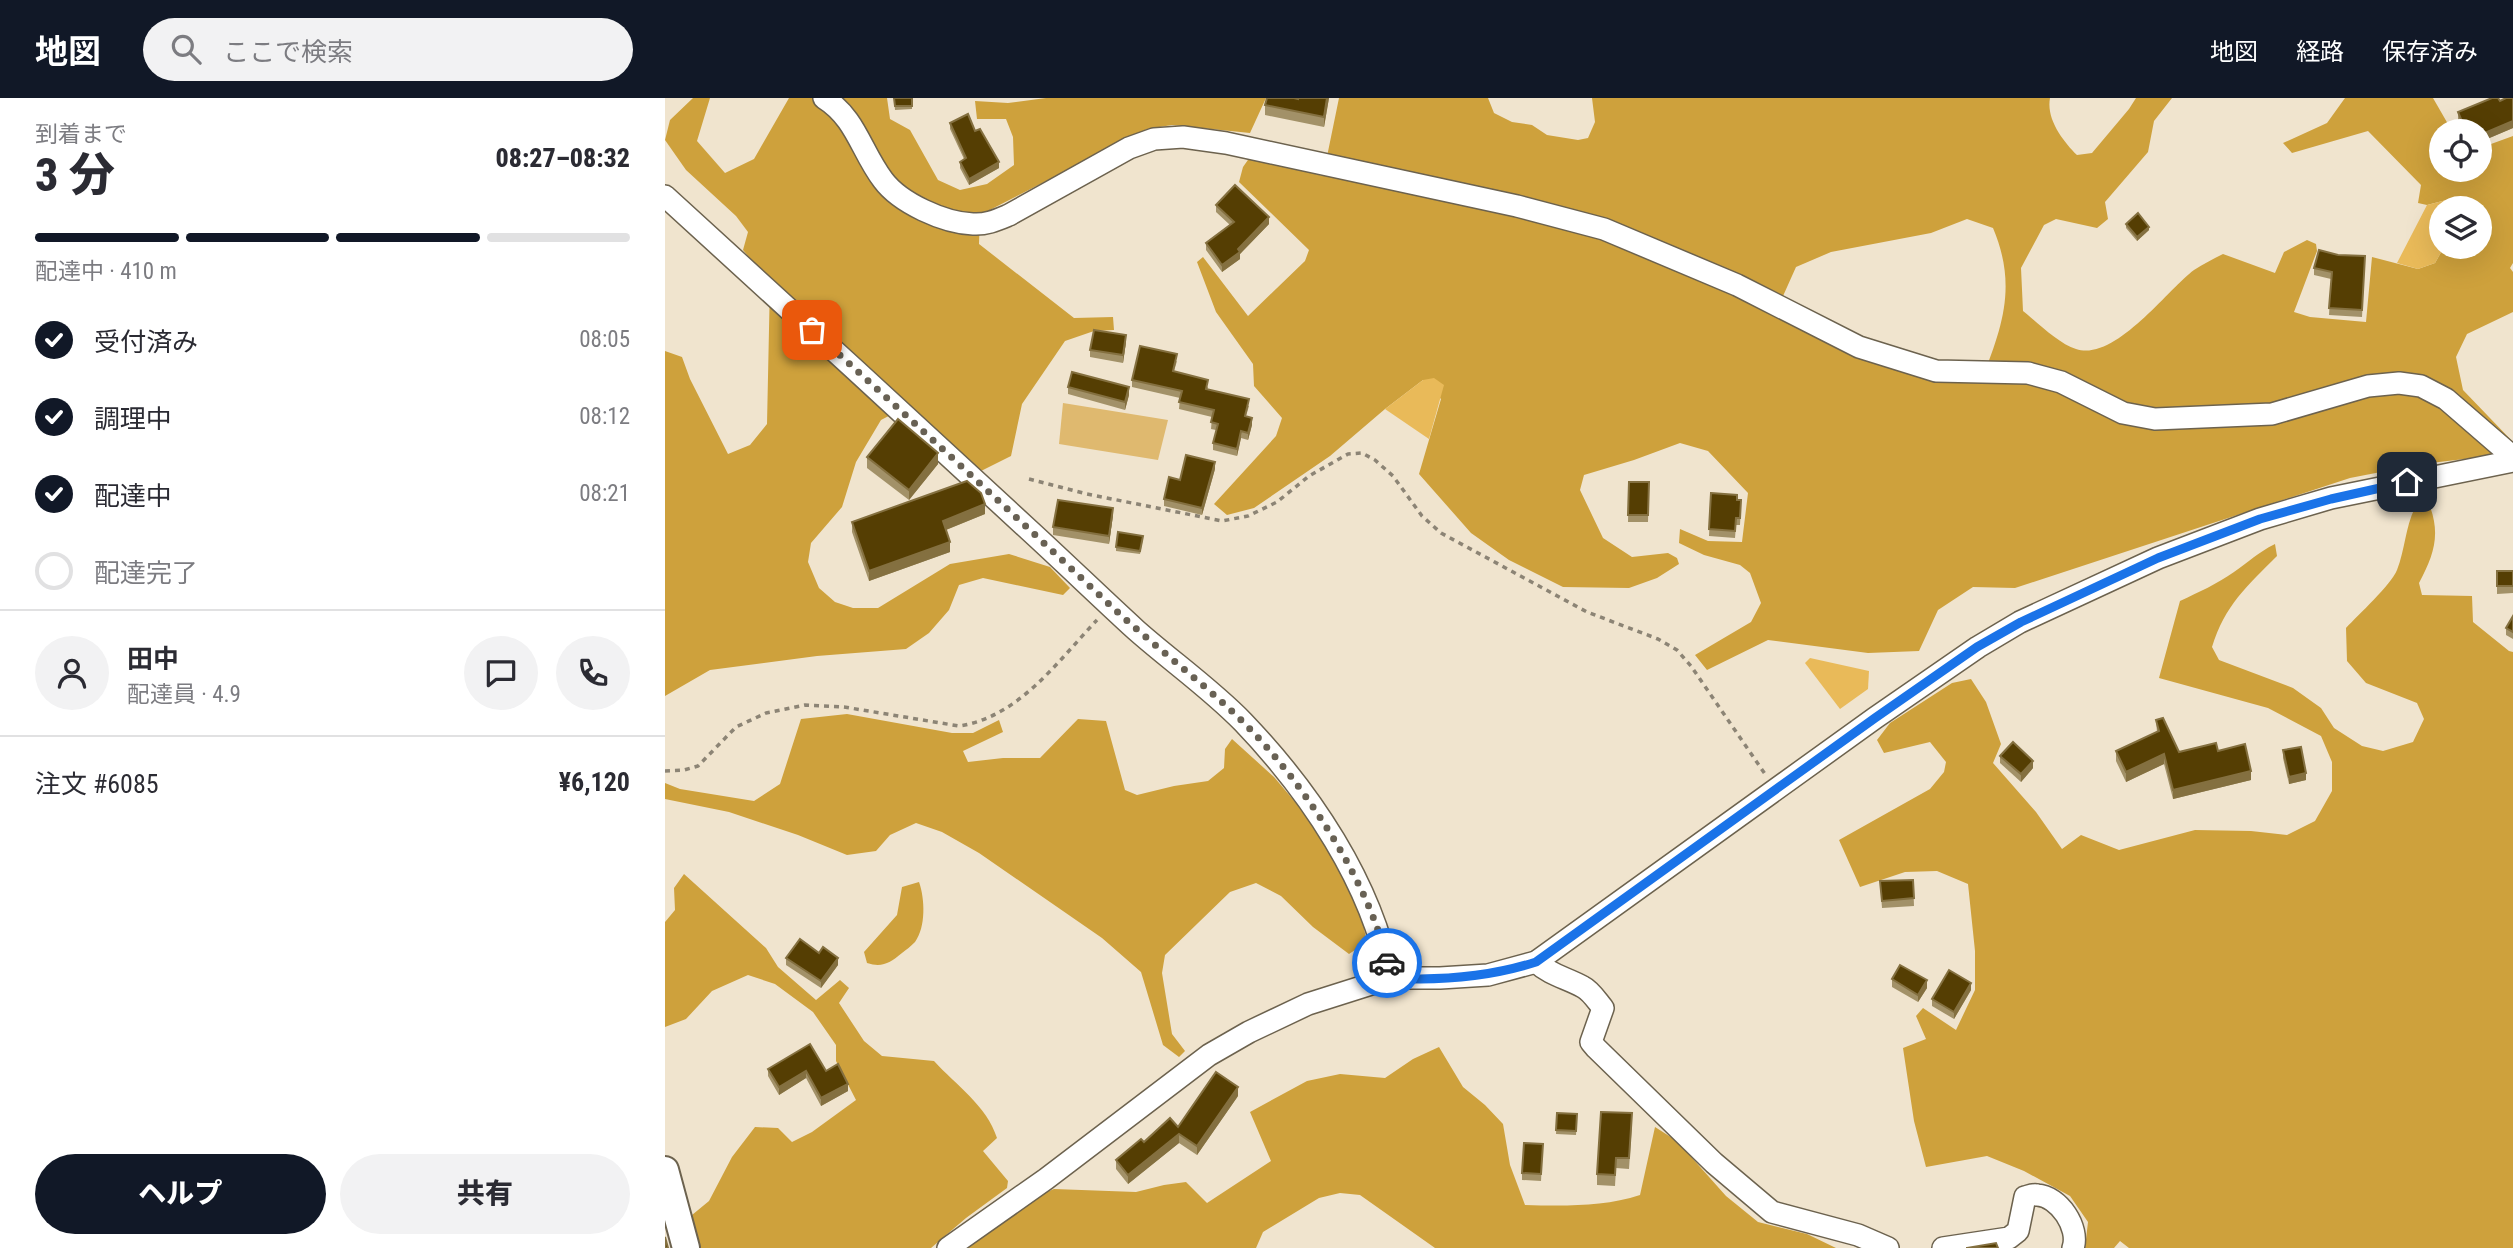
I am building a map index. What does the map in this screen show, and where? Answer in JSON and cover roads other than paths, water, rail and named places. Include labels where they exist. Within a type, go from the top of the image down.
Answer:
[{"type":"main road","points":[[665,1170],[686,1248]]},
{"type":"street","points":[[824,98],[843,112],[883,180],[896,193],[930,214],[971,225],[988,223],[1009,215],[1129,148],[1154,139],[1183,137],[1226,143],[1517,206],[1604,229],[1737,285],[1859,347],[1926,368],[1963,373],[2028,373],[2061,382],[2123,413],[2155,419],[2272,414],[2368,386],[2399,383],[2421,386],[2446,399],[2513,459]]},
{"type":"street","points":[[665,196],[1110,606],[1242,720],[1282,766],[1322,821],[1360,889],[1384,949],[1390,978]]},
{"type":"street","points":[[948,1248],[1057,1171],[1209,1055],[1249,1032],[1308,1004],[1390,978],[1488,975],[1536,962],[1661,870],[1977,647],[2021,622],[2158,558],[2260,519],[2331,499],[2513,459]]},
{"type":"street","points":[[1536,962],[1545,970],[1585,988],[1603,1008],[1591,1042],[1744,1190],[1772,1212],[1858,1235],[1888,1248]]},
{"type":"street","points":[[1943,1248],[2009,1238],[2018,1231],[2025,1197],[2038,1194],[2056,1202],[2071,1224],[2075,1242],[2073,1248]]}]
